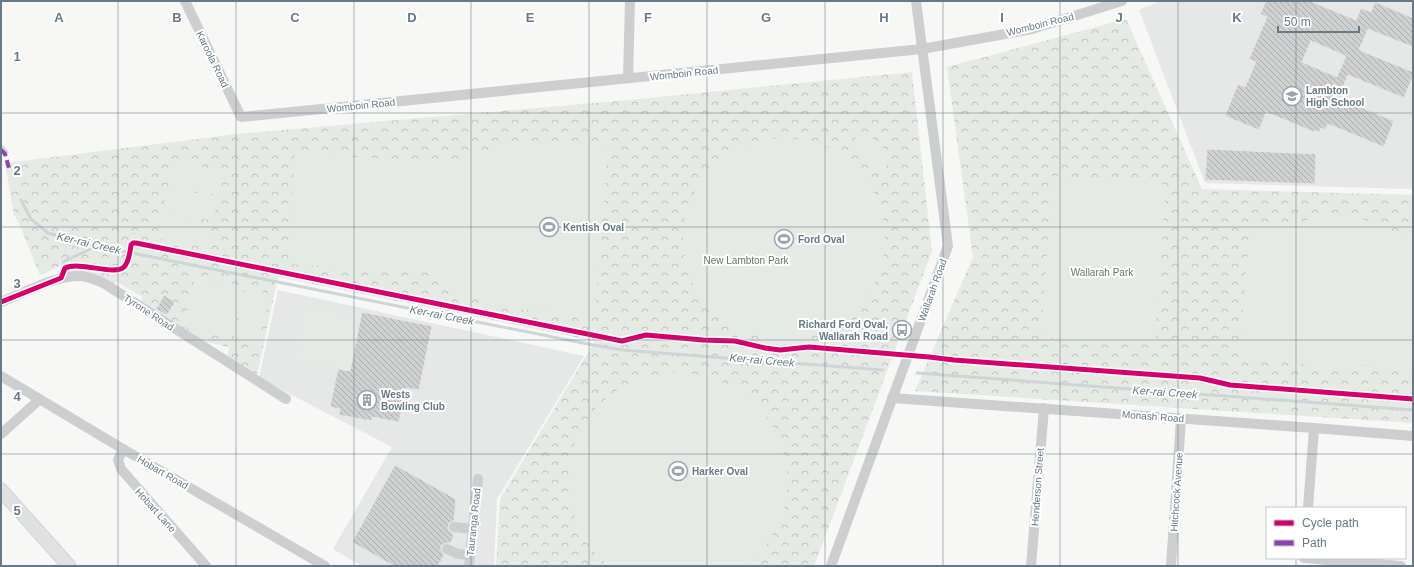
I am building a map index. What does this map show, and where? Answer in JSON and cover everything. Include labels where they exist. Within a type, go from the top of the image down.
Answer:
[{"type":"main road","points":[[1,490],[69,566]]},
{"type":"street","name":"Karoola Road","points":[[185,1],[241,117]]},
{"type":"street","points":[[628,78],[630,1]]},
{"type":"street","name":"Wallarah Road","points":[[831,566],[948,246],[916,1]]},
{"type":"street","name":"Womboin Road","points":[[241,117],[922,49],[1032,28],[1122,1]]},
{"type":"street","name":"Tyrone Road","points":[[1,302],[61,278],[81,276],[93,278],[105,284],[286,399]]},
{"type":"street","name":"Hobart Road","points":[[1,376],[123,449],[325,566]]},
{"type":"street","name":"Monash Road","points":[[892,398],[1413,436]]},
{"type":"street","points":[[1,434],[40,399]]},
{"type":"street","name":"Henderson Street","points":[[1031,566],[1044,408]]},
{"type":"street","name":"Hitchcock Avenue","points":[[1171,566],[1181,419]]},
{"type":"street","points":[[1308,507],[1314,428]]},
{"type":"street","name":"Hobart Lane","points":[[123,449],[118,460],[121,470],[206,566]]},
{"type":"street","name":"Tauranga Road","points":[[469,566],[478,479]]},
{"type":"street","points":[[454,527],[473,529]]},
{"type":"street","points":[[447,549],[458,554],[470,555]]},
{"type":"street","points":[[1316,559],[1401,566]]},
{"type":"shaded area","name":"Lambton High School","points":[[1161,1],[1413,1],[1413,189],[1205,183],[1139,10]]},
{"type":"shaded area","points":[[278,290],[584,356],[497,499],[494,566],[362,566],[333,549],[392,447],[259,378]]},
{"type":"green space","name":"Wallarah Park","points":[[1126,19],[1202,189],[1413,195],[1413,423],[915,391],[973,257],[947,67]]},
{"type":"green space","name":"New Lambton Park","points":[[912,72],[932,251],[814,566],[496,566],[500,499],[595,341],[278,277],[257,375],[227,360],[229,347],[185,337],[139,303],[143,297],[115,281],[111,288],[60,266],[40,275],[18,221],[14,215],[5,163],[236,134],[628,100]]},
{"type":"green space","points":[[860,134],[871,137],[886,152],[889,163],[880,172],[851,143]]},
{"type":"green space","name":"Ford Oval","points":[[794,138],[804,139],[823,145],[856,167],[878,200],[884,219],[884,259],[878,278],[856,311],[823,333],[804,339],[774,340],[764,339],[745,333],[712,311],[690,278],[684,259],[683,229],[684,219],[690,200],[712,167],[745,145],[764,139]]},
{"type":"green space","points":[[501,143],[608,147],[595,316],[491,307],[491,298],[464,296],[437,281],[432,273],[288,264],[295,153],[450,163],[477,154],[500,155]]},
{"type":"green space","points":[[173,161],[223,171],[218,195],[168,185]]},
{"type":"green space","points":[[1052,176],[1166,184],[1155,345],[1041,337]]},
{"type":"green space","points":[[167,187],[218,197],[213,221],[163,211]]},
{"type":"green space","points":[[162,214],[212,224],[207,248],[157,238]]},
{"type":"green space","points":[[1341,214],[1371,222],[1388,235],[1413,237],[1413,369],[1364,365],[1344,371],[1328,371],[1313,368],[1298,362],[1239,357],[1250,225],[1291,228],[1310,218]]},
{"type":"green space","points":[[195,277],[245,287],[232,337],[183,327]]},
{"type":"green space","points":[[246,288],[271,294],[258,343],[234,337]]},
{"type":"green space","points":[[306,305],[361,317],[350,371],[294,360]]},
{"type":"green space","name":"Harker Oval","points":[[676,372],[708,377],[737,389],[752,401],[765,415],[775,431],[782,448],[786,467],[787,486],[785,505],[779,523],[769,541],[761,552],[746,566],[609,566],[591,547],[578,526],[571,502],[569,477],[572,452],[581,429],[596,408],[616,391],[630,383],[645,378]]},
{"type":"building","points":[[1266,1],[1310,1],[1356,20],[1361,8],[1371,12],[1375,2],[1413,18],[1413,47],[1368,29],[1359,50],[1413,72],[1413,76],[1404,98],[1348,75],[1338,98],[1394,121],[1384,147],[1328,124],[1325,130],[1321,128],[1319,132],[1315,130],[1314,132],[1266,112],[1259,130],[1225,116],[1238,84],[1245,87],[1256,62],[1249,59],[1267,17],[1260,14]],"holes":[[[1311,41],[1346,56],[1337,77],[1302,62]]]},
{"type":"building","points":[[1207,149],[1316,154],[1315,184],[1205,180]]},
{"type":"building","points":[[164,295],[175,302],[167,315],[156,309]]},
{"type":"building","points":[[362,312],[432,326],[419,390],[406,388],[399,422],[372,417],[372,421],[339,415],[340,409],[330,407],[338,369],[350,371]]},
{"type":"building","points":[[395,465],[456,499],[454,521],[449,523],[448,527],[450,532],[453,533],[453,539],[450,543],[446,543],[441,546],[441,550],[444,555],[438,566],[394,566],[352,542]]},
{"type":"waterway","name":"Ker-rai Creek","points":[[1,146],[7,152]]},
{"type":"waterway","name":"Ker-rai Creek","points":[[21,200],[31,219],[48,233],[97,246],[593,345],[622,350],[883,370]]},
{"type":"waterway","points":[[63,262],[97,246]]},
{"type":"waterway","name":"Ker-rai Creek","points":[[917,373],[1413,410]]},
{"type":"marked path","points":[[1,150],[5,154],[9,168]]},
{"type":"cycle path","points":[[1,302],[61,278],[65,268],[71,266],[113,270],[124,267],[129,257],[131,245],[136,243],[622,341],[646,335],[735,341],[780,350],[809,347],[954,360],[1200,378],[1230,385],[1413,399]]},
{"type":"place","name":"Lambton High School","points":[[1292,96]]},
{"type":"place","name":"Kentish Oval","points":[[549,227]]},
{"type":"place","name":"Ford Oval","points":[[784,239]]},
{"type":"place","name":"Richard Ford Oval, Wallarah Road","points":[[902,330]]},
{"type":"place","name":"Wests Bowling Club","points":[[367,400]]},
{"type":"place","name":"Harker Oval","points":[[678,471]]}]
